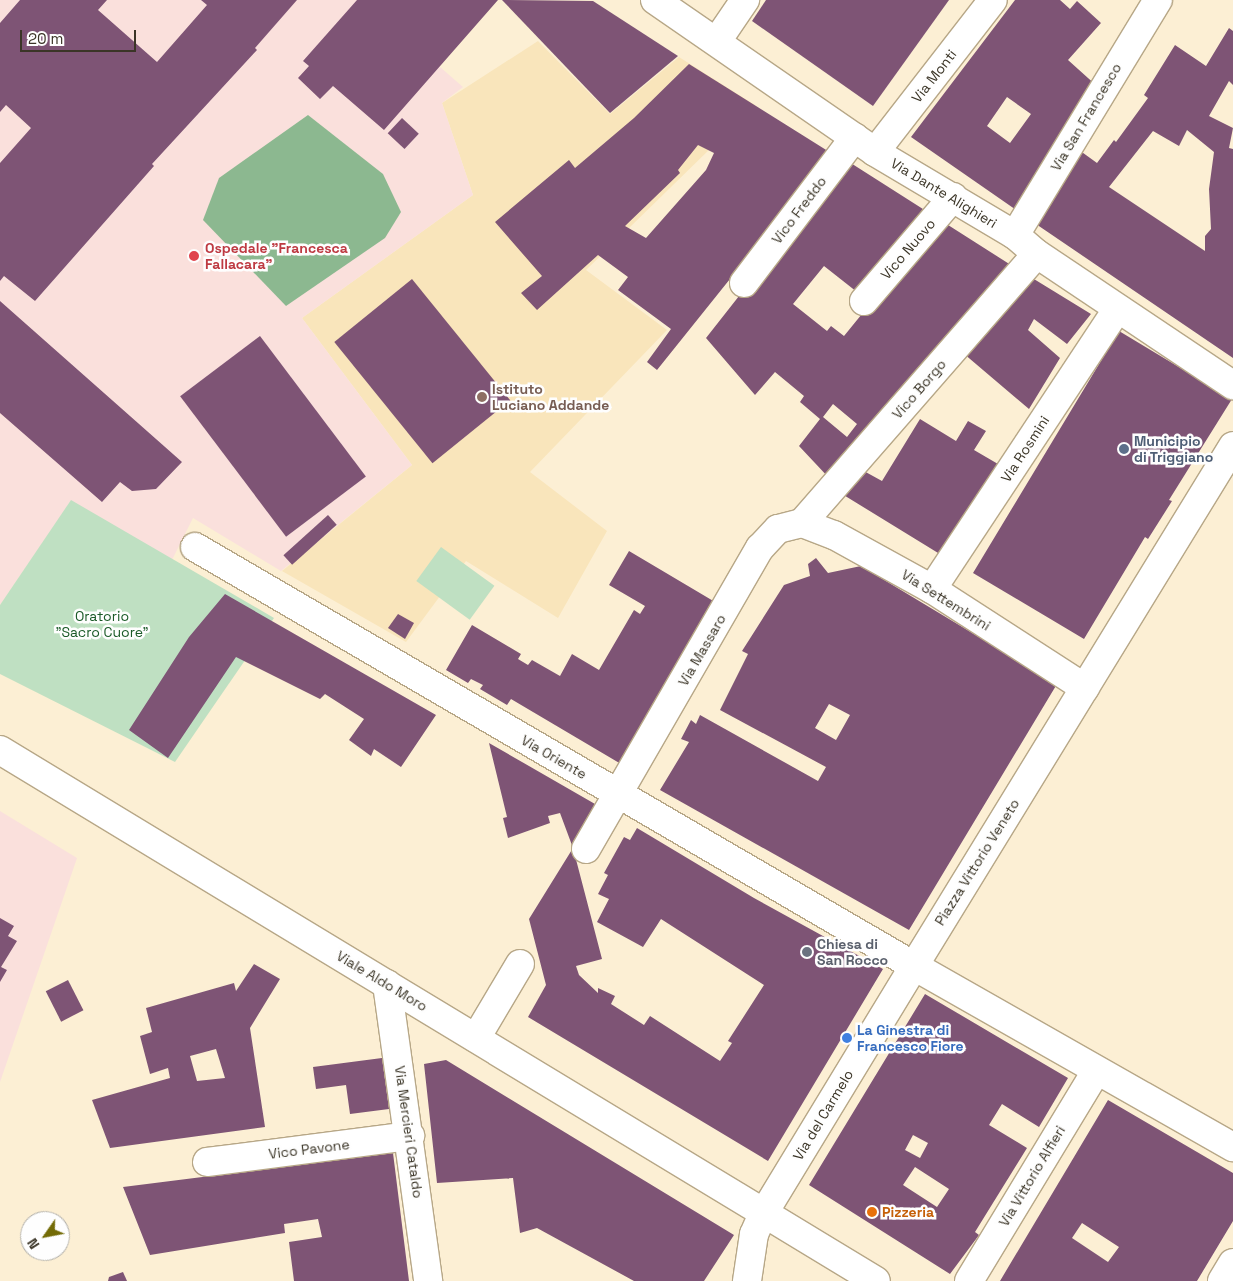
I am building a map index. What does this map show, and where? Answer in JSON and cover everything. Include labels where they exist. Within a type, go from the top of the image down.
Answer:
[{"type":"street","name":"Via Dante Alighieri","points":[[655,0],[865,144],[1015,235],[1037,254],[1233,385]]},
{"type":"street","points":[[717,41],[744,0]]},
{"type":"street","name":"Via Monti","points":[[865,144],[993,0]]},
{"type":"street","name":"Via San Francesco","points":[[1015,235],[1158,0]]},
{"type":"street","name":"Vico Freddo","points":[[744,283],[865,144]]},
{"type":"street","name":"Vico Nuovo","points":[[864,301],[953,197]]},
{"type":"street","name":"Vico Borgo","points":[[802,523],[1037,254]]},
{"type":"street","name":"Via Rosmini","points":[[932,590],[1117,309]]},
{"type":"street","name":"Piazza Vittorio Veneto","points":[[914,966],[1233,446]]},
{"type":"street","name":"Via Settembrini","points":[[802,523],[834,535],[932,590],[1085,688]]},
{"type":"street","name":"Via Massaro","points":[[586,849],[619,795],[760,548],[778,529],[802,523]]},
{"type":"street","name":"Via Oriente","points":[[195,546],[914,966]]},
{"type":"street","name":"Viale Aldo Moro","points":[[0,750],[876,1281]]},
{"type":"street","points":[[476,1038],[520,964]]},
{"type":"street","points":[[914,966],[1233,1148]]},
{"type":"street","name":"Via del Carmelo","points":[[747,1281],[754,1234],[763,1214],[914,966]]},
{"type":"street","name":"Via Mercieri Cataldo","points":[[388,984],[410,1136],[428,1281]]},
{"type":"street","name":"Via Vittorio Alfieri","points":[[969,1281],[1096,1071]]},
{"type":"street","name":"Vico Pavone","points":[[207,1162],[410,1136]]},
{"type":"street","points":[[1222,1281],[1233,1263]]},
{"type":"shaded area","name":"Ospedale \"Francesca Fallacara\"","points":[[0,0],[363,0],[463,87],[442,103],[473,195],[302,318],[412,465],[281,571],[193,518],[172,560],[71,501],[0,605]]},
{"type":"shaded area","name":"Istituto Luciano Addande","points":[[538,41],[610,114],[679,57],[755,105],[586,270],[667,330],[530,472],[607,531],[558,618],[466,561],[406,642],[282,571],[412,465],[302,318],[473,195],[442,103]]},
{"type":"shaded area","points":[[0,811],[77,858],[0,1082]]},
{"type":"green space","points":[[308,115],[383,174],[401,212],[385,238],[286,306],[203,220],[219,178]]},
{"type":"green space","name":"Oratorio \"Sacro Cuore\"","points":[[71,500],[274,618],[175,762],[0,674],[0,605]]},
{"type":"green space","points":[[441,547],[494,586],[470,620],[416,581]]},
{"type":"building","points":[[20,0],[107,0],[98,10],[157,62],[207,5],[201,0],[297,0],[255,48],[257,50],[152,164],[154,166],[35,301],[4,276],[0,281],[0,163],[31,128],[6,105],[0,112],[0,23]]},
{"type":"building","points":[[357,0],[498,0],[384,130],[333,86],[320,99],[298,78],[309,66],[303,61]]},
{"type":"building","points":[[502,0],[593,1],[678,56],[610,113]]},
{"type":"building","points":[[766,0],[949,0],[873,106],[752,21]]},
{"type":"building","points":[[1015,0],[1060,0],[1070,9],[1077,1],[1101,23],[1068,60],[1098,87],[1019,212],[911,137]],"holes":[[[1007,97],[1031,114],[1010,143],[987,126]]]},
{"type":"building","points":[[1229,28],[1233,31],[1233,85],[1229,81],[1209,116],[1233,128],[1229,148],[1233,149],[1233,358],[1033,222],[1079,150],[1097,163],[1114,140],[1116,142],[1148,98],[1144,95],[1175,45],[1206,66]],"holes":[[[1187,130],[1214,152],[1209,189],[1211,229],[1205,236],[1205,251],[1109,187],[1153,131],[1179,146]]]},
{"type":"building","points":[[689,64],[831,153],[657,370],[647,362],[671,329],[618,290],[628,277],[598,255],[537,310],[521,293],[542,276],[495,222],[569,160],[575,168],[634,118]],"holes":[[[698,145],[714,153],[706,170],[646,238],[625,226],[680,173],[678,170]]]},
{"type":"building","points":[[402,118],[419,134],[404,149],[388,133]]},
{"type":"building","points":[[846,160],[1014,267],[830,479],[799,446],[820,419],[800,402],[804,396],[775,372],[755,395],[706,338]],"holes":[[[824,266],[857,292],[901,266],[844,336],[831,326],[827,331],[793,304]],[[833,404],[857,424],[847,437],[823,417]]]},
{"type":"building","points":[[1029,276],[1091,314],[1067,344],[1034,319],[1028,330],[1060,358],[1029,409],[963,353]]},
{"type":"building","points":[[412,279],[510,400],[432,463],[334,342]]},
{"type":"building","points":[[0,301],[182,462],[156,489],[132,491],[120,482],[102,502],[0,413]]},
{"type":"building","name":"Municipio di Triggiano","points":[[1119,331],[1232,399],[1169,500],[1172,501],[1148,539],[1145,537],[1084,639],[973,573]]},
{"type":"building","points":[[260,336],[366,477],[286,537],[180,396]]},
{"type":"building","points":[[920,419],[956,441],[968,421],[986,431],[974,450],[998,464],[943,556],[842,494],[862,470],[882,481]]},
{"type":"building","points":[[328,515],[337,525],[292,565],[283,555]]},
{"type":"building","points":[[629,551],[715,602],[621,764],[511,699],[507,705],[480,689],[483,685],[471,679],[468,683],[446,670],[472,625],[521,654],[518,659],[528,665],[532,660],[560,676],[572,654],[599,670],[634,610],[640,614],[645,606],[609,585]]},
{"type":"building","points":[[816,558],[828,573],[861,566],[1057,684],[909,930],[660,790],[689,742],[681,739],[691,720],[696,724],[700,715],[818,781],[826,767],[720,710],[748,654],[742,651],[784,585],[810,576],[808,564]],"holes":[[[829,704],[850,715],[836,740],[815,728]]]},
{"type":"building","points":[[225,594],[436,715],[401,767],[374,749],[371,756],[349,740],[364,719],[325,694],[320,699],[236,657],[168,758],[129,730],[189,637]]},
{"type":"building","points":[[398,614],[414,623],[405,639],[388,628]]},
{"type":"building","points":[[489,743],[595,804],[573,848],[560,813],[548,816],[550,823],[508,838],[503,818],[507,817]]},
{"type":"building","points":[[637,828],[754,898],[883,969],[768,1161],[528,1017],[546,985],[529,919],[573,848],[602,959],[576,966],[579,975],[598,993],[598,988],[615,996],[611,1004],[644,1025],[650,1016],[720,1061],[732,1043],[728,1041],[764,985],[661,919],[643,947],[597,922],[609,899],[598,894],[608,875],[604,873],[624,837],[630,840]]},
{"type":"building","points":[[0,918],[14,926],[8,936],[17,941],[1,967],[7,970],[0,982]]},
{"type":"building","points":[[254,964],[280,979],[250,1028],[265,1127],[110,1148],[92,1100],[170,1078],[168,1068],[150,1074],[140,1036],[152,1032],[146,1008],[234,983],[236,991]],"holes":[[[216,1049],[225,1078],[197,1081],[190,1056]]]},
{"type":"building","points":[[68,980],[83,1010],[61,1022],[46,991]]},
{"type":"building","points":[[925,994],[1068,1078],[1039,1127],[1002,1104],[989,1125],[1027,1148],[975,1232],[979,1235],[950,1274],[809,1185]],"holes":[[[913,1135],[928,1143],[920,1158],[905,1150]],[[915,1167],[949,1189],[937,1207],[903,1185]]]},
{"type":"building","points":[[382,1058],[389,1109],[350,1114],[346,1085],[316,1089],[313,1067]]},
{"type":"building","points":[[446,1060],[734,1235],[704,1281],[634,1281],[537,1228],[520,1233],[513,1178],[437,1183],[424,1064]]},
{"type":"building","points":[[1108,1100],[1233,1173],[1233,1221],[1197,1281],[1000,1281]],"holes":[[[1082,1223],[1119,1247],[1108,1262],[1072,1238]]]},
{"type":"building","points":[[393,1153],[409,1281],[294,1281],[289,1242],[322,1237],[318,1219],[284,1224],[285,1233],[150,1255],[123,1187]]},
{"type":"building","points":[[123,1272],[127,1281],[108,1281],[109,1277]]},
{"type":"place","name":"Ospedale \"Francesca Fallacara\"","points":[[194,256]]},
{"type":"place","name":"Istituto Luciano Addande","points":[[482,397]]},
{"type":"place","name":"Municipio di Triggiano","points":[[1124,449]]},
{"type":"place","name":"Chiesa di San Rocco","points":[[807,952]]},
{"type":"place","name":"La Ginestra di Francesco Fiore","points":[[847,1038]]},
{"type":"place","name":"Pizzeria","points":[[872,1212]]}]
